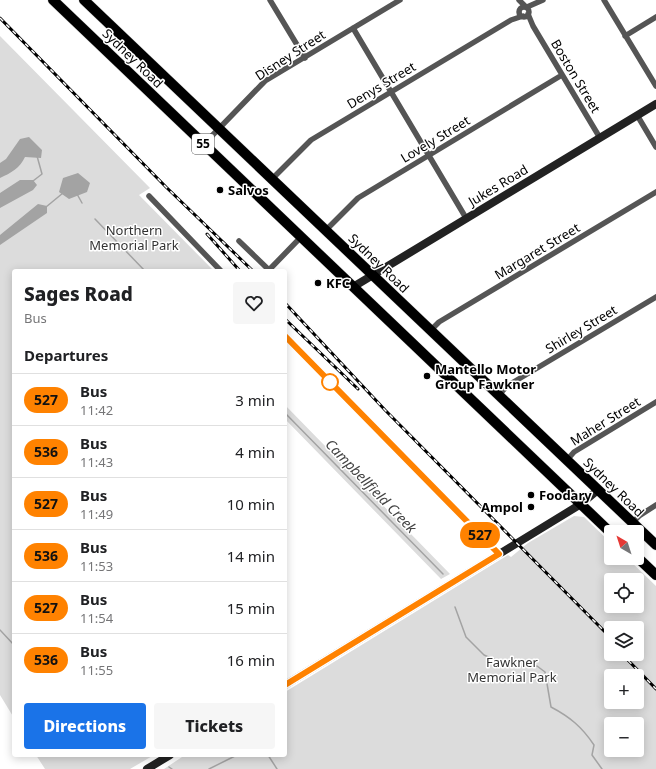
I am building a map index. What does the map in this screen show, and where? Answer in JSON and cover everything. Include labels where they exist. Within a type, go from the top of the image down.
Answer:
[{"type":"highway","name":"Sydney Road","points":[[53,0],[604,526]]},
{"type":"highway","name":"Sydney Road","points":[[84,0],[656,545]]},
{"type":"highway","points":[[644,564],[656,575]]},
{"type":"street","points":[[270,0],[305,58]]},
{"type":"street","name":"Disney Street","points":[[204,144],[262,84],[400,0]]},
{"type":"street","name":"Boston Street","points":[[518,0],[520,10]]},
{"type":"street","name":"Boston Street","points":[[518,0],[600,138]]},
{"type":"street","points":[[604,0],[656,86]]},
{"type":"street","name":"Denys Street","points":[[272,179],[308,142],[542,1]]},
{"type":"street","points":[[520,10],[526,12]]},
{"type":"street","name":"Denys Street","points":[[511,20],[520,10]]},
{"type":"street","points":[[625,36],[656,17]]},
{"type":"street","points":[[353,28],[466,218]]},
{"type":"street","name":"Lovely Street","points":[[326,230],[358,198],[562,75]]},
{"type":"street","name":"Jukes Road","points":[[353,287],[656,104]]},
{"type":"street","points":[[637,115],[656,147]]},
{"type":"street","name":"Margaret Street","points":[[431,330],[439,322],[656,192]]},
{"type":"street","points":[[149,196],[219,269]]},
{"type":"street","points":[[270,269],[301,237]]},
{"type":"street","points":[[239,241],[268,269]]},
{"type":"street","name":"Shirley Street","points":[[499,395],[507,386],[656,297]]},
{"type":"street","points":[[287,338],[499,554]]},
{"type":"street","name":"Maher Street","points":[[567,460],[574,452],[656,402]]},
{"type":"street","points":[[287,684],[581,504],[598,490]]},
{"type":"street","points":[[632,523],[639,516],[656,505]]},
{"type":"street","points":[[147,769],[167,757]]},
{"type":"green space","name":"Northern Memorial Park","points":[[0,36],[150,188],[139,195],[212,269],[12,269],[12,715],[0,695]]},
{"type":"green space","points":[[287,407],[450,574],[441,579],[287,421]]},
{"type":"green space","name":"Fawkner Memorial Park","points":[[574,516],[584,517],[604,536],[604,565],[634,565],[643,573],[604,573],[604,613],[644,613],[644,574],[656,586],[656,769],[164,769],[182,757],[287,757],[287,691],[508,555],[511,557],[528,543]]},
{"type":"green space","points":[[37,757],[151,757],[130,769],[45,769]]},
{"type":"shaded area","points":[[29,137],[42,150],[41,158],[25,157],[15,170],[0,178],[0,163],[6,159],[20,139]]},
{"type":"shaded area","points":[[78,173],[90,183],[87,192],[69,199],[59,192],[63,178]]},
{"type":"shaded area","points":[[20,180],[33,180],[37,185],[33,190],[0,208],[0,193]]},
{"type":"shaded area","points":[[38,204],[47,206],[47,213],[0,245],[0,235]]},
{"type":"waterway","name":"Campbellfield Creek","points":[[33,181],[42,174],[37,156]]},
{"type":"waterway","name":"Campbellfield Creek","points":[[46,207],[63,193]]},
{"type":"waterway","name":"Campbellfield Creek","points":[[77,194],[82,203]]},
{"type":"waterway","name":"Campbellfield Creek","points":[[95,219],[143,269]]},
{"type":"waterway","name":"Campbellfield Creek","points":[[287,415],[443,574]]},
{"type":"waterway","name":"Campbellfield Creek","points":[[455,607],[466,637],[484,655],[511,667],[537,666],[545,672],[551,707],[570,719],[585,733],[594,745],[592,755],[602,769]]},
{"type":"waterway","points":[[0,630],[12,643]]},
{"type":"waterway","points":[[209,769],[233,757]]},
{"type":"waterway","points":[[269,757],[277,769]]},
{"type":"railway","points":[[0,18],[166,187],[251,269]]},
{"type":"railway","points":[[207,234],[238,269]]},
{"type":"railway","points":[[287,305],[385,410],[604,631]]},
{"type":"railway","points":[[287,321],[358,389]]},
{"type":"railway","points":[[629,661],[656,689]]},
{"type":"bus line","name":"527","points":[[287,338],[499,554],[287,684]]},
{"type":"place","name":"Salvos","points":[[220,190]]},
{"type":"place","name":"KFC","points":[[318,283]]},
{"type":"place","name":"Mantello Motor Group Fawkner","points":[[427,376]]},
{"type":"place","name":"Foodary","points":[[531,495]]},
{"type":"place","name":"Ampol","points":[[531,507]]}]
